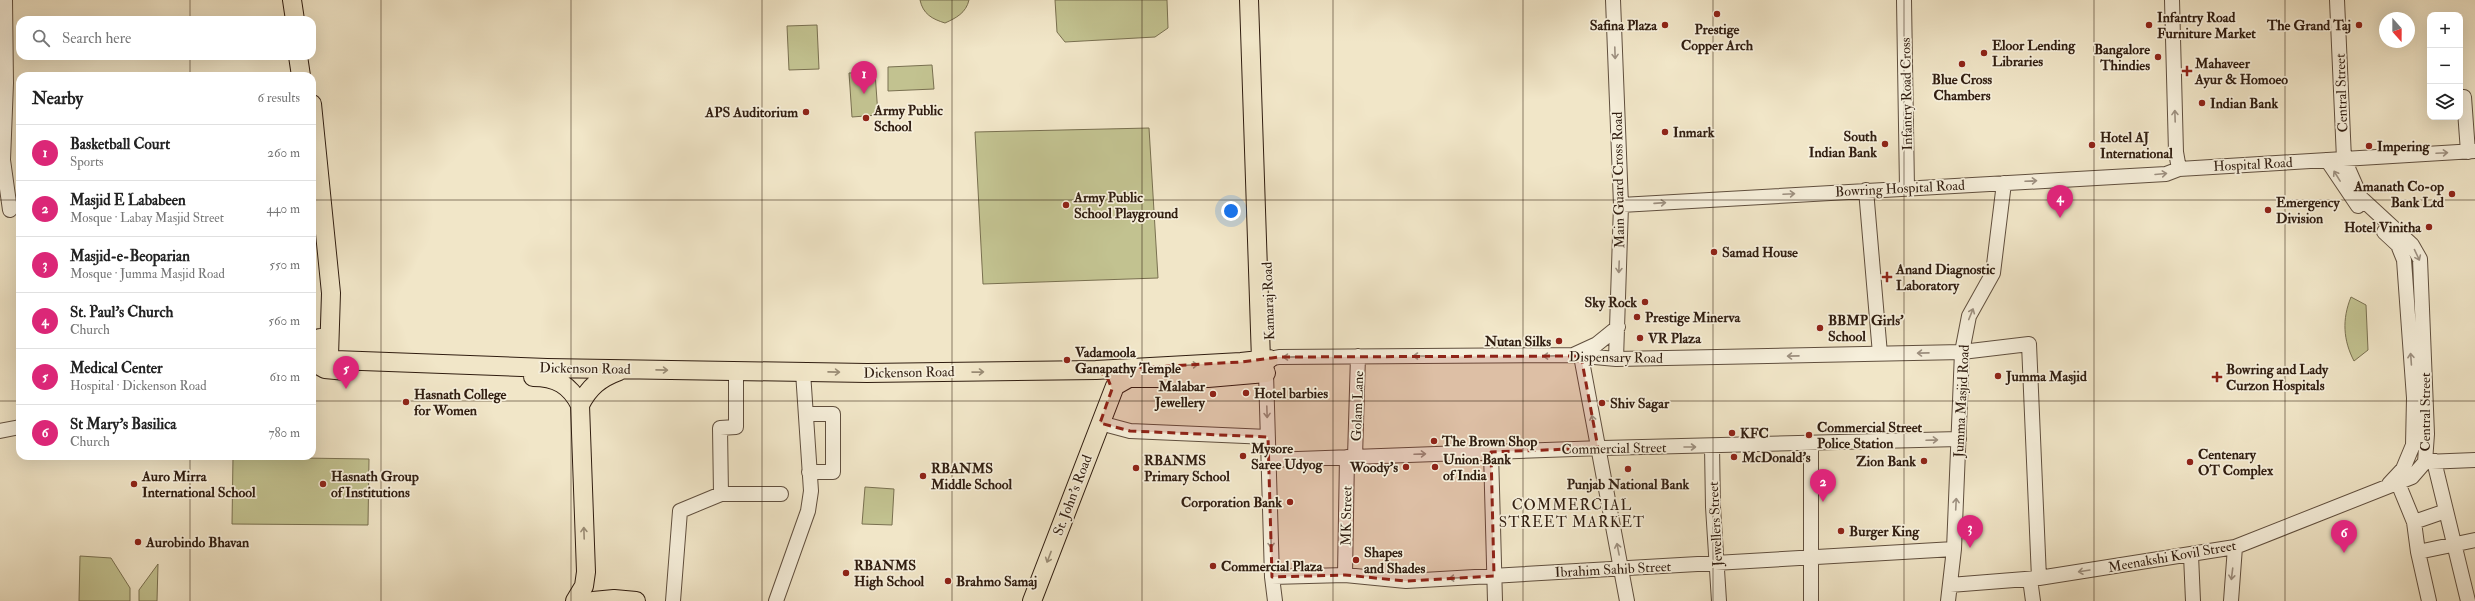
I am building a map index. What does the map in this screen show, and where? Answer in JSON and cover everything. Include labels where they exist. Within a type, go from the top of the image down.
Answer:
[{"type":"main road","points":[[292,0],[294,16]]},
{"type":"main road","points":[[303,0],[305,16]]},
{"type":"main road","name":"Kamaraj Road","points":[[1249,0],[1265,364]]},
{"type":"main road","name":"Kamaraj Road","points":[[1260,0],[1265,364]]},
{"type":"main road","points":[[299,60],[300,72]]},
{"type":"main road","points":[[308,60],[310,72]]},
{"type":"main road","name":"Dickenson Road","points":[[316,158],[326,293],[318,365],[335,370],[372,368],[471,370],[623,369],[803,372],[1096,370],[1265,364]]},
{"type":"main road","name":"Dickenson Road","points":[[316,224],[326,293]]},
{"type":"main road","points":[[1096,370],[1108,377],[1112,389],[1123,380],[1129,378],[1208,378],[1265,364]]},
{"type":"main road","points":[[574,601],[584,586],[586,572],[580,405],[591,386],[605,376],[623,369]]},
{"type":"main road","name":"Dickenson Road","points":[[471,370],[552,379],[570,389],[580,405]]},
{"type":"main road","name":"St. John's Road","points":[[1032,601],[1112,389]]},
{"type":"main road","points":[[586,572],[596,590],[614,599]]},
{"type":"main road","points":[[593,601],[614,599],[636,601]]},
{"type":"street","points":[[5,0],[1,160],[10,210]]},
{"type":"street","name":"Main Guard Cross Road","points":[[1613,0],[1621,205],[1616,359]]},
{"type":"street","name":"Infantry Road Cross","points":[[1904,0],[1907,188]]},
{"type":"street","points":[[2172,0],[2176,152],[2179,169]]},
{"type":"street","name":"Central Street","points":[[2337,0],[2344,159],[2361,198],[2412,244],[2420,259],[2429,462],[2412,477],[2385,488]]},
{"type":"street","points":[[2344,159],[2471,152],[2464,97]]},
{"type":"street","name":"Hospital Road","points":[[2179,169],[2344,159]]},
{"type":"street","name":"Central Street","points":[[2327,160],[2353,201],[2398,245],[2404,260],[2414,398],[2413,445],[2403,469],[2385,488]]},
{"type":"street","name":"Bowring Hospital Road","points":[[1621,205],[2166,174],[2179,169]]},
{"type":"street","name":"Jumma Masjid Road","points":[[1948,601],[1954,549],[1962,352],[1969,316],[1993,273],[2004,183]]},
{"type":"street","points":[[1866,190],[1880,354]]},
{"type":"street","points":[[1618,327],[1597,344],[1577,355],[1598,448],[1622,568],[1627,601]]},
{"type":"street","name":"Dispensary Road","points":[[1265,364],[1279,357],[1519,357],[1577,355],[1616,359],[1962,352],[2029,344],[2035,579]]},
{"type":"street","name":"Golam Lane","points":[[1351,457],[1358,356]]},
{"type":"street","name":"Kamaraj Road","points":[[1265,364],[1272,577],[1275,601]]},
{"type":"street","points":[[721,494],[720,428],[736,427],[736,371]]},
{"type":"street","points":[[776,601],[808,511],[809,472],[803,372]]},
{"type":"street","points":[[806,414],[833,414],[833,472],[809,472]]},
{"type":"street","points":[[1100,423],[1130,431],[1268,437]]},
{"type":"street","points":[[0,431],[16,428]]},
{"type":"street","name":"Commercial Street","points":[[1269,460],[1598,448],[1959,439]]},
{"type":"street","points":[[1811,443],[1811,601]]},
{"type":"street","name":"Jewellers Street","points":[[1712,446],[1716,563],[1719,601]]},
{"type":"street","points":[[1491,452],[1495,601]]},
{"type":"street","name":"MK Street","points":[[1345,576],[1351,457]]},
{"type":"street","points":[[2468,601],[2455,543],[2446,511],[2429,462],[2475,461]]},
{"type":"street","points":[[2398,483],[2414,522],[2418,552],[2429,601]]},
{"type":"street","name":"Meenakshi Kovil Street","points":[[1950,585],[2035,579],[2235,547],[2385,488]]},
{"type":"street","points":[[673,601],[680,511],[721,494],[781,494]]},
{"type":"street","points":[[2414,522],[2446,511]]},
{"type":"street","points":[[2418,552],[2475,540]]},
{"type":"street","points":[[2231,601],[2235,547]]},
{"type":"street","name":"Ibrahim Sahib Street","points":[[1272,577],[1345,576],[1406,581],[1622,568],[1811,559],[1954,549]]},
{"type":"street","points":[[2191,555],[2193,601]]},
{"type":"street","points":[[2033,601],[2035,579]]},
{"type":"highlighted area","points":[[1581,356],[1598,448],[1491,452],[1494,576],[1406,581],[1345,575],[1272,577],[1268,437],[1130,431],[1100,423],[1112,389],[1107,377],[1096,370],[1241,362],[1279,357]]},
{"type":"green space","points":[[920,0],[969,0],[968,5],[963,12],[945,23],[936,20],[929,15],[923,9]]},
{"type":"green space","points":[[1055,0],[1167,0],[1168,28],[1155,37],[1065,42],[1057,32]]},
{"type":"green space","points":[[817,25],[819,69],[789,70],[787,26]]},
{"type":"green space","points":[[932,65],[934,89],[888,91],[888,67]]},
{"type":"green space","points":[[875,72],[878,115],[852,117],[849,73]]},
{"type":"green space","name":"Army Public School Playground","points":[[1149,128],[1158,278],[983,284],[975,132]]},
{"type":"green space","points":[[2351,297],[2366,305],[2368,350],[2354,361],[2350,353],[2345,329],[2346,313]]},
{"type":"green space","points":[[369,459],[368,525],[232,524],[233,460]]},
{"type":"green space","points":[[865,487],[894,489],[892,525],[862,524]]},
{"type":"green space","points":[[80,556],[111,558],[130,588],[130,601],[79,601]]},
{"type":"green space","points":[[158,564],[157,601],[139,601],[139,590]]},
{"type":"place","name":"Prestige Copper Arch","points":[[1717,14]]},
{"type":"place","name":"Safina Plaza","points":[[1665,25]]},
{"type":"place","name":"Infantry Road Furniture Market","points":[[2149,25]]},
{"type":"place","name":"The Grand Taj","points":[[2359,25]]},
{"type":"place","name":"Eloor Lending Libraries","points":[[1984,53]]},
{"type":"place","name":"Bangalore Thindies","points":[[2158,57]]},
{"type":"place","name":"Blue Cross Chambers","points":[[1962,64]]},
{"type":"place","name":"Mahaveer Ayur & Homoeo","points":[[2187,71]]},
{"type":"place","name":"Basketball Court","points":[[864,94]]},
{"type":"place","name":"Indian Bank","points":[[2202,103]]},
{"type":"place","name":"APS Auditorium","points":[[806,112]]},
{"type":"place","name":"Army Public School","points":[[866,118]]},
{"type":"place","name":"Inmark","points":[[1665,132]]},
{"type":"place","name":"South Indian Bank","points":[[1885,144]]},
{"type":"place","name":"Hotel AJ International","points":[[2092,145]]},
{"type":"place","name":"Impering","points":[[2369,146]]},
{"type":"place","name":"Amanath Co-op Bank Ltd","points":[[2452,194]]},
{"type":"place","name":"Army Public School Playground","points":[[1066,205]]},
{"type":"place","name":"Emergency Division","points":[[2268,210]]},
{"type":"place","name":"St. Paul's Church","points":[[2060,218]]},
{"type":"place","name":"Hotel Vinitha","points":[[2429,227]]},
{"type":"place","name":"Samad House","points":[[1714,252]]},
{"type":"place","name":"Anand Diagnostic Laboratory","points":[[1887,277]]},
{"type":"place","name":"Sky Rock","points":[[1645,302]]},
{"type":"place","name":"Prestige Minerva","points":[[1637,317]]},
{"type":"place","name":"BBMP Girls' School","points":[[1820,328]]},
{"type":"place","name":"VR Plaza","points":[[1640,338]]},
{"type":"place","name":"Nutan Silks","points":[[1559,341]]},
{"type":"place","name":"Vadamoola Ganapathy Temple","points":[[1067,360]]},
{"type":"place","name":"Jumma Masjid","points":[[1998,376]]},
{"type":"place","name":"Bowring and Lady Curzon Hospitals","points":[[2217,377]]},
{"type":"place","name":"Medical Center","points":[[346,389]]},
{"type":"place","name":"Hotel barbies","points":[[1246,393]]},
{"type":"place","name":"Malabar Jewellery","points":[[1213,394]]},
{"type":"place","name":"Hasnath College for Women","points":[[406,402]]},
{"type":"place","name":"Shiv Sagar","points":[[1602,403]]},
{"type":"place","name":"KFC","points":[[1732,433]]},
{"type":"place","name":"Commercial Street Police Station","points":[[1809,435]]},
{"type":"place","name":"The Brown Shop","points":[[1434,441]]},
{"type":"place","name":"Mysore Saree Udyog","points":[[1243,456]]},
{"type":"place","name":"McDonald's","points":[[1734,457]]},
{"type":"place","name":"Zion Bank","points":[[1924,461]]},
{"type":"place","name":"Centenary OT Complex","points":[[2190,462]]},
{"type":"place","name":"Woody's","points":[[1406,467]]},
{"type":"place","name":"Union Bank of India","points":[[1435,467]]},
{"type":"place","name":"RBANMS Primary School","points":[[1136,468]]},
{"type":"place","name":"Punjab National Bank","points":[[1628,469]]},
{"type":"place","name":"RBANMS Middle School","points":[[923,476]]},
{"type":"place","name":"Auro Mirra International School","points":[[134,484]]},
{"type":"place","name":"Hasnath Group of Institutions","points":[[323,484]]},
{"type":"place","name":"Corporation Bank","points":[[1290,502]]},
{"type":"place","name":"Masjid E Lababeen","points":[[1823,502]]},
{"type":"place","name":"Burger King","points":[[1841,531]]},
{"type":"place","name":"Aurobindo Bhavan","points":[[138,542]]},
{"type":"place","name":"Masjid-e-Beoparian","points":[[1970,548]]},
{"type":"place","name":"St Mary's Basilica","points":[[2344,553]]},
{"type":"place","name":"Shapes and Shades","points":[[1356,560]]},
{"type":"place","name":"Commercial Plaza","points":[[1213,566]]},
{"type":"place","name":"RBANMS High School","points":[[846,573]]},
{"type":"place","name":"Brahmo Samaj","points":[[948,581]]},
{"type":"district","name":"COMMERCIAL STREET MARKET","points":[[1572,514]]}]
